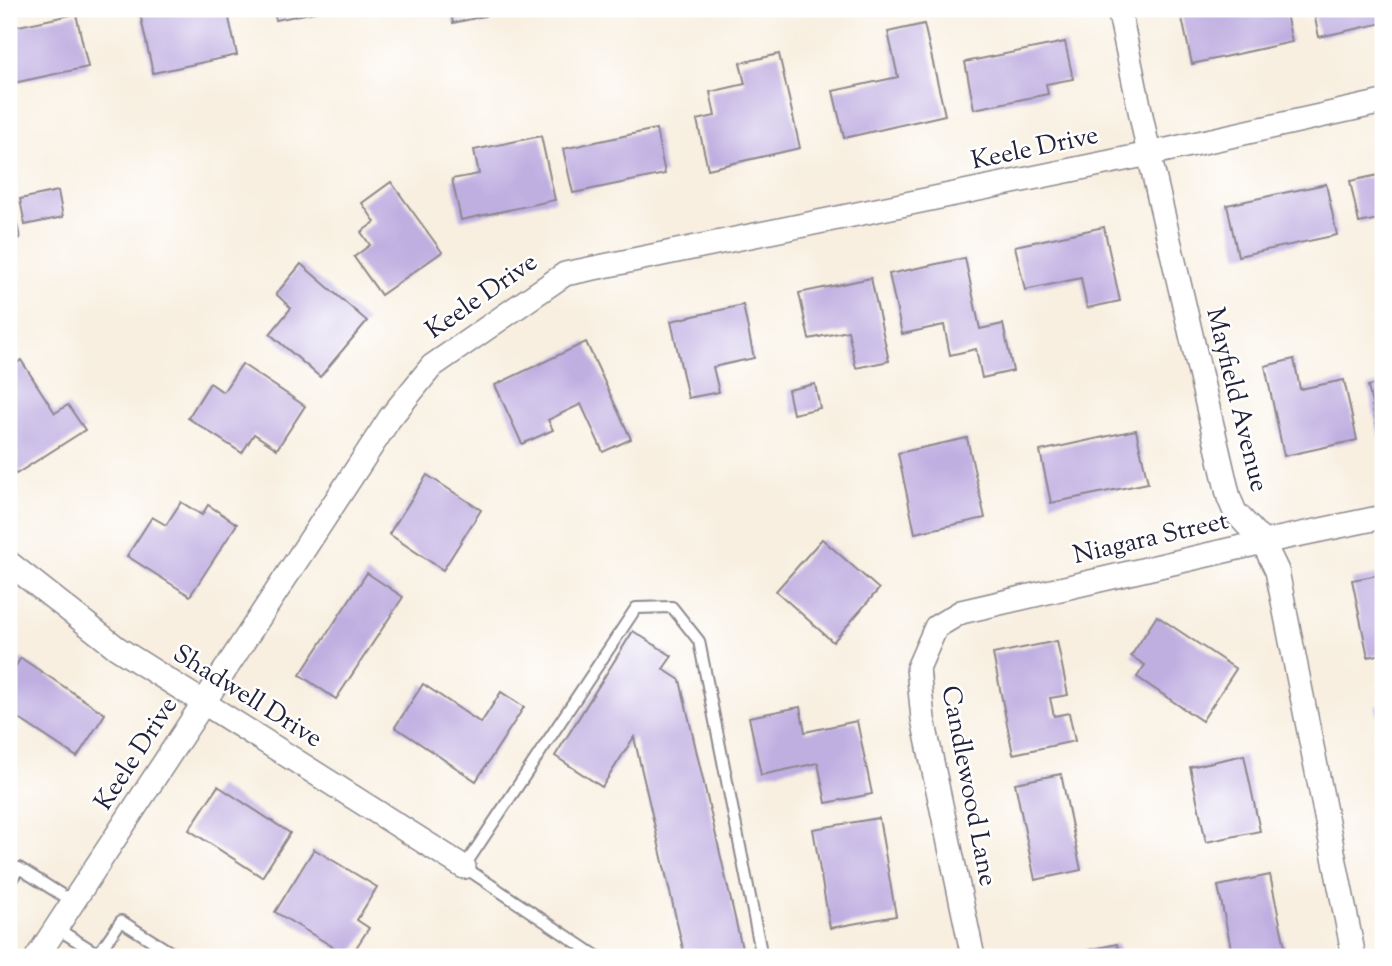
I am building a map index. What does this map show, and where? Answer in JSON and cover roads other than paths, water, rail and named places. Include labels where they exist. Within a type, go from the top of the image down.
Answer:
[{"type":"street","name":"Mayfield Avenue","points":[[1119,9],[1149,153],[1229,498],[1234,512],[1263,542],[1277,571],[1354,957]]},
{"type":"street","name":"Keele Drive","points":[[37,957],[390,418],[432,366],[565,274],[1383,102]]},
{"type":"street","name":"Niagara Street","points":[[936,627],[961,612],[1383,517]]},
{"type":"street","name":"Shadwell Drive","points":[[9,563],[117,648],[464,867]]},
{"type":"street","name":"Candlewood Lane","points":[[936,627],[918,668],[923,719],[973,957]]},
{"type":"lane","points":[[598,957],[464,867],[636,608],[672,607],[699,641],[762,957]]},
{"type":"lane","points":[[9,860],[73,902]]},
{"type":"lane","points":[[9,883],[19,868]]},
{"type":"lane","points":[[57,928],[99,956],[121,920],[177,957]]}]
